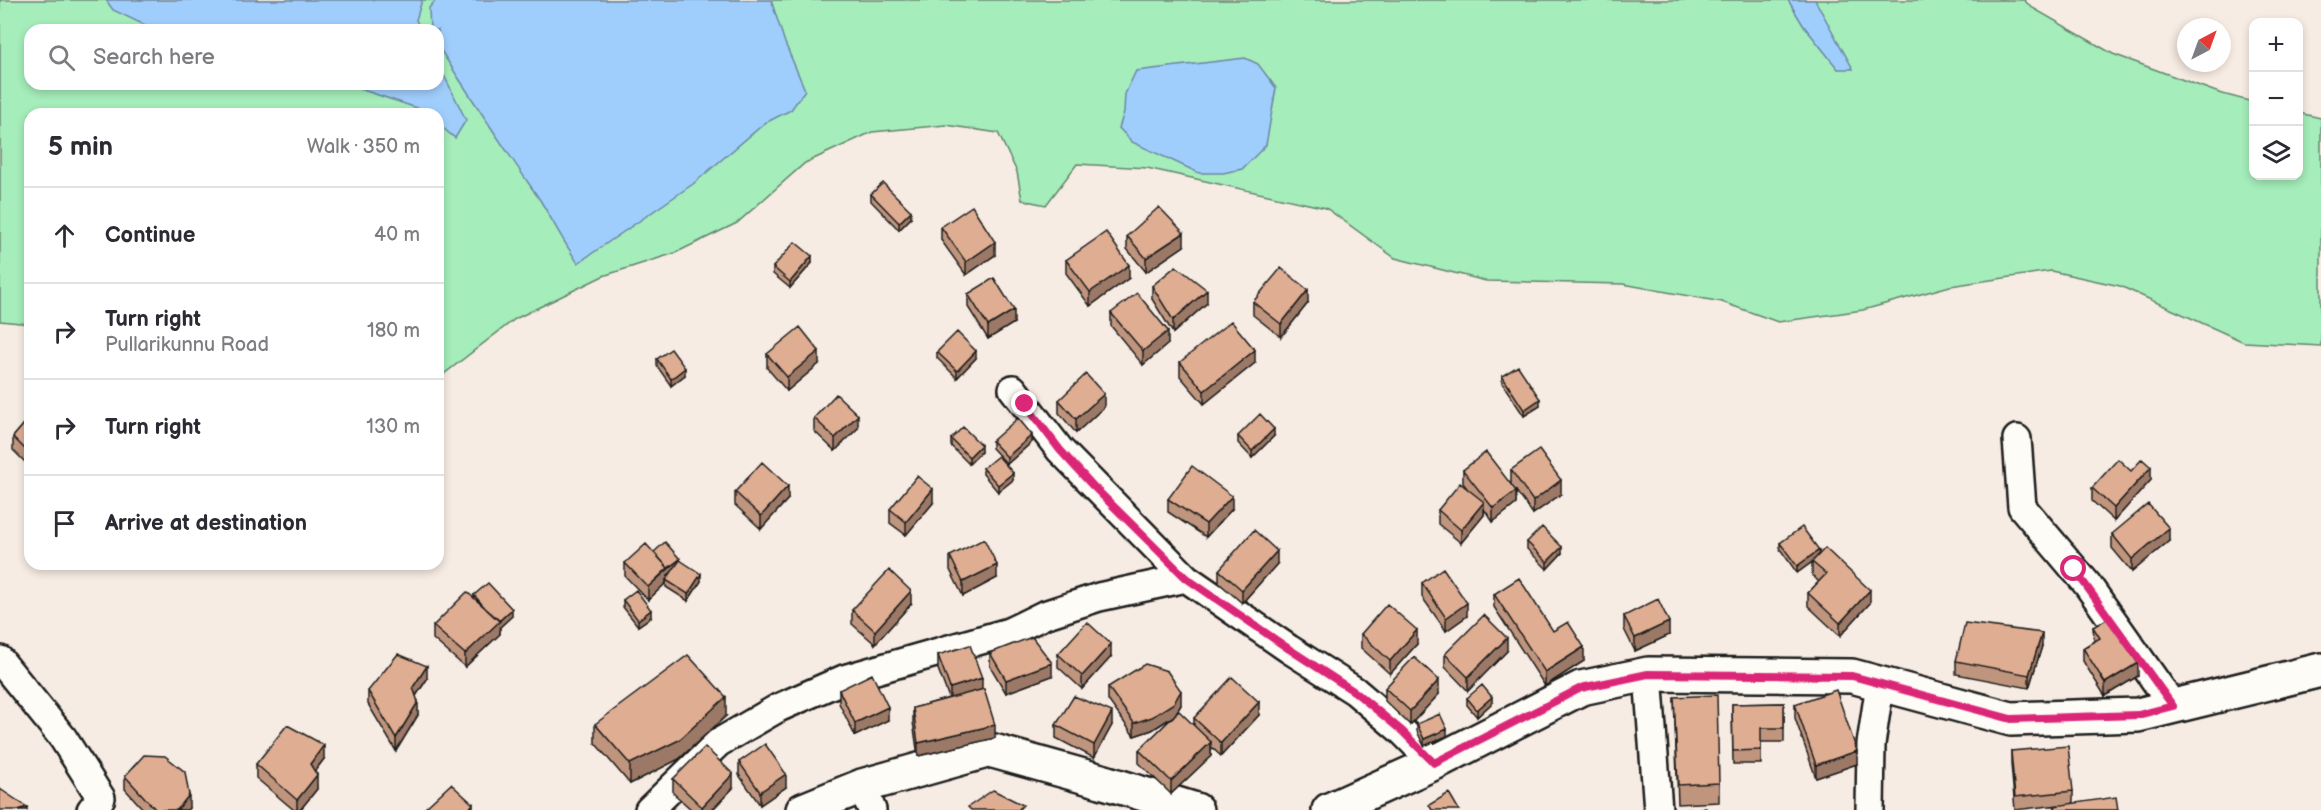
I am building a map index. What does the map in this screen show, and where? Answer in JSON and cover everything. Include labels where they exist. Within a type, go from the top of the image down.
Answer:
[{"type":"main road","points":[[1329,810],[1434,763],[1581,688],[1648,674],[1852,676],[2011,719],[2138,715],[2321,670]]},
{"type":"main road","points":[[803,810],[867,798],[990,750],[1196,810]]},
{"type":"street","points":[[1013,389],[1060,450],[1186,578],[1355,692],[1402,731],[1434,763]]},
{"type":"street","points":[[2017,439],[2022,507],[2086,584],[2173,706]]},
{"type":"street","points":[[649,810],[718,743],[778,708],[844,679],[1009,632],[1044,615],[1099,597],[1186,578]]},
{"type":"street","points":[[0,660],[63,738],[104,806]]},
{"type":"street","points":[[1648,674],[1658,810]]},
{"type":"street","points":[[1870,810],[1871,744],[1880,684]]},
{"type":"green space","points":[[0,0],[2024,0],[2031,7],[2113,54],[2219,93],[2249,101],[2249,180],[2303,180],[2303,114],[2321,118],[2321,346],[2244,342],[2120,286],[2051,271],[1950,286],[1863,310],[1778,322],[1722,302],[1623,284],[1486,281],[1395,258],[1326,208],[1147,168],[1077,164],[1046,205],[1022,200],[1017,172],[998,133],[946,125],[872,132],[805,163],[737,223],[675,253],[603,276],[515,319],[444,374],[444,108],[24,108],[24,323],[0,321]]},
{"type":"water","points":[[106,0],[422,0],[416,20],[418,24],[142,24],[113,10]]},
{"type":"water","points":[[436,0],[771,0],[785,43],[805,90],[791,110],[765,123],[693,184],[578,263],[540,200],[444,55],[444,24],[430,24],[429,8]]},
{"type":"water","points":[[1788,0],[1815,0],[1853,69],[1838,69],[1803,25]]},
{"type":"water","points":[[1245,58],[1258,64],[1276,88],[1266,145],[1242,169],[1223,173],[1199,173],[1132,142],[1119,128],[1124,112],[1125,94],[1136,71]]},
{"type":"water","points":[[444,75],[466,120],[455,138],[444,129],[444,108],[417,108],[363,90],[444,90]]},
{"type":"building","points":[[883,183],[911,211],[899,223],[871,194]]},
{"type":"building","points":[[972,206],[995,242],[966,262],[941,227]]},
{"type":"building","points":[[1159,207],[1184,233],[1146,258],[1127,236]]},
{"type":"building","points":[[1106,232],[1129,265],[1090,292],[1066,260]]},
{"type":"building","points":[[795,242],[812,256],[790,282],[773,267]]},
{"type":"building","points":[[1176,266],[1207,290],[1173,320],[1152,286]]},
{"type":"building","points":[[1281,268],[1308,290],[1281,324],[1253,302]]},
{"type":"building","points":[[994,278],[1014,310],[988,326],[968,294]]},
{"type":"building","points":[[1137,293],[1168,331],[1143,351],[1111,313]]},
{"type":"building","points":[[1231,321],[1255,350],[1204,391],[1180,362]]},
{"type":"building","points":[[800,327],[819,351],[787,377],[767,354]]},
{"type":"building","points":[[957,332],[976,351],[957,371],[937,352]]},
{"type":"building","points":[[671,349],[685,368],[671,379],[657,359]]},
{"type":"building","points":[[1518,366],[1540,399],[1524,410],[1502,376]]},
{"type":"building","points":[[1086,374],[1104,394],[1076,419],[1059,400]]},
{"type":"building","points":[[836,394],[858,415],[835,438],[814,418]]},
{"type":"building","points":[[1260,414],[1274,429],[1252,451],[1238,436]]},
{"type":"building","points":[[1018,418],[1032,435],[1007,457],[992,441]]},
{"type":"building","points":[[24,424],[24,448],[13,437]]},
{"type":"building","points":[[963,427],[981,445],[969,457],[951,439]]},
{"type":"building","points":[[1539,450],[1561,480],[1533,501],[1511,470]]},
{"type":"building","points":[[1486,452],[1516,491],[1493,508],[1463,470]]},
{"type":"building","points":[[998,456],[1013,473],[998,485],[983,468]]},
{"type":"building","points":[[2118,459],[2131,471],[2142,459],[2151,467],[2114,508],[2092,488]]},
{"type":"building","points":[[762,462],[788,486],[761,516],[735,492]]},
{"type":"building","points":[[1192,466],[1232,496],[1206,524],[1168,499]]},
{"type":"building","points":[[917,476],[933,489],[906,522],[890,509]]},
{"type":"building","points":[[1460,483],[1484,502],[1461,530],[1438,510]]},
{"type":"building","points":[[2148,504],[2169,528],[2132,559],[2112,534]]},
{"type":"building","points":[[1542,527],[1562,547],[1547,562],[1527,542]]},
{"type":"building","points":[[1802,527],[1819,550],[1797,566],[1780,543]]},
{"type":"building","points":[[1254,530],[1277,551],[1242,590],[1219,570]]},
{"type":"building","points":[[984,539],[997,565],[963,582],[950,556]]},
{"type":"building","points":[[665,542],[680,559],[668,568],[654,552]]},
{"type":"building","points":[[646,544],[668,568],[648,587],[625,563]]},
{"type":"building","points":[[1825,548],[1870,590],[1840,623],[1808,593],[1826,574],[1812,562]]},
{"type":"building","points":[[680,560],[701,574],[688,594],[666,580]]},
{"type":"building","points":[[1443,568],[1467,603],[1446,618],[1422,583]]},
{"type":"building","points":[[889,570],[911,591],[875,631],[852,610]]},
{"type":"building","points":[[1519,578],[1553,631],[1568,622],[1584,647],[1545,672],[1494,594]]},
{"type":"building","points":[[488,583],[512,609],[499,621],[474,595]]},
{"type":"building","points":[[636,590],[651,610],[638,620],[623,600]]},
{"type":"building","points":[[467,592],[500,621],[465,654],[433,626]]},
{"type":"building","points":[[1658,599],[1669,622],[1635,638],[1624,616]]},
{"type":"building","points":[[1387,604],[1417,630],[1390,661],[1361,634]]},
{"type":"building","points":[[1484,615],[1507,638],[1468,677],[1445,654]]},
{"type":"building","points":[[2110,617],[2138,663],[2105,683],[2083,648],[2100,638],[2093,627]]},
{"type":"building","points":[[1087,622],[1111,644],[1082,676],[1058,654]]},
{"type":"building","points":[[1965,623],[2042,633],[2029,675],[1956,661]]},
{"type":"building","points":[[1032,637],[1052,663],[1006,680],[990,653]]},
{"type":"building","points":[[970,645],[982,678],[950,688],[938,655]]},
{"type":"building","points":[[398,654],[427,666],[413,687],[418,702],[396,738],[368,691]]},
{"type":"building","points":[[688,655],[726,697],[679,740],[630,764],[595,724]]},
{"type":"building","points":[[1414,657],[1439,680],[1410,711],[1385,688]]},
{"type":"building","points":[[1145,664],[1167,671],[1181,691],[1174,703],[1152,717],[1134,723],[1108,687]]},
{"type":"building","points":[[872,674],[888,707],[855,723],[839,690]]},
{"type":"building","points":[[1232,677],[1259,702],[1221,743],[1194,718]]},
{"type":"building","points":[[1482,685],[1492,697],[1477,710],[1467,698]]},
{"type":"building","points":[[984,689],[995,725],[918,743],[913,708]]},
{"type":"building","points":[[1836,690],[1857,751],[1816,765],[1795,704]]},
{"type":"building","points":[[1717,695],[1719,783],[1678,785],[1674,697]]},
{"type":"building","points":[[1074,696],[1112,712],[1094,745],[1056,725]]},
{"type":"building","points":[[1784,703],[1784,728],[1761,728],[1761,750],[1733,751],[1732,704]]},
{"type":"building","points":[[1179,711],[1211,742],[1171,781],[1139,750]]},
{"type":"building","points":[[1440,714],[1447,729],[1424,739],[1417,724]]},
{"type":"building","points":[[287,725],[324,745],[310,764],[317,775],[297,800],[256,764]]},
{"type":"building","points":[[765,744],[786,774],[760,792],[739,762]]},
{"type":"building","points":[[2068,746],[2073,791],[2015,797],[2011,751]]},
{"type":"building","points":[[705,747],[733,774],[702,807],[673,779]]},
{"type":"building","points":[[144,755],[165,756],[185,772],[189,795],[177,810],[156,810],[125,776]]},
{"type":"building","points":[[451,784],[473,804],[468,810],[423,810]]},
{"type":"building","points":[[0,789],[27,807],[18,810],[0,810]]},
{"type":"building","points":[[993,790],[1023,805],[1018,810],[971,810],[968,807]]},
{"type":"building","points":[[1449,793],[1459,810],[1432,810],[1429,805]]},
{"type":"building","points":[[2116,797],[2118,810],[2056,810],[2055,806]]},
{"type":"building","points":[[1706,808],[1706,810],[1681,810]]},
{"type":"route","points":[[1025,404],[1060,450],[1092,485],[1186,578],[1355,692],[1402,731],[1434,763],[1581,688],[1648,674],[1852,676],[2011,719],[2138,715],[2173,706],[2074,569]]}]
